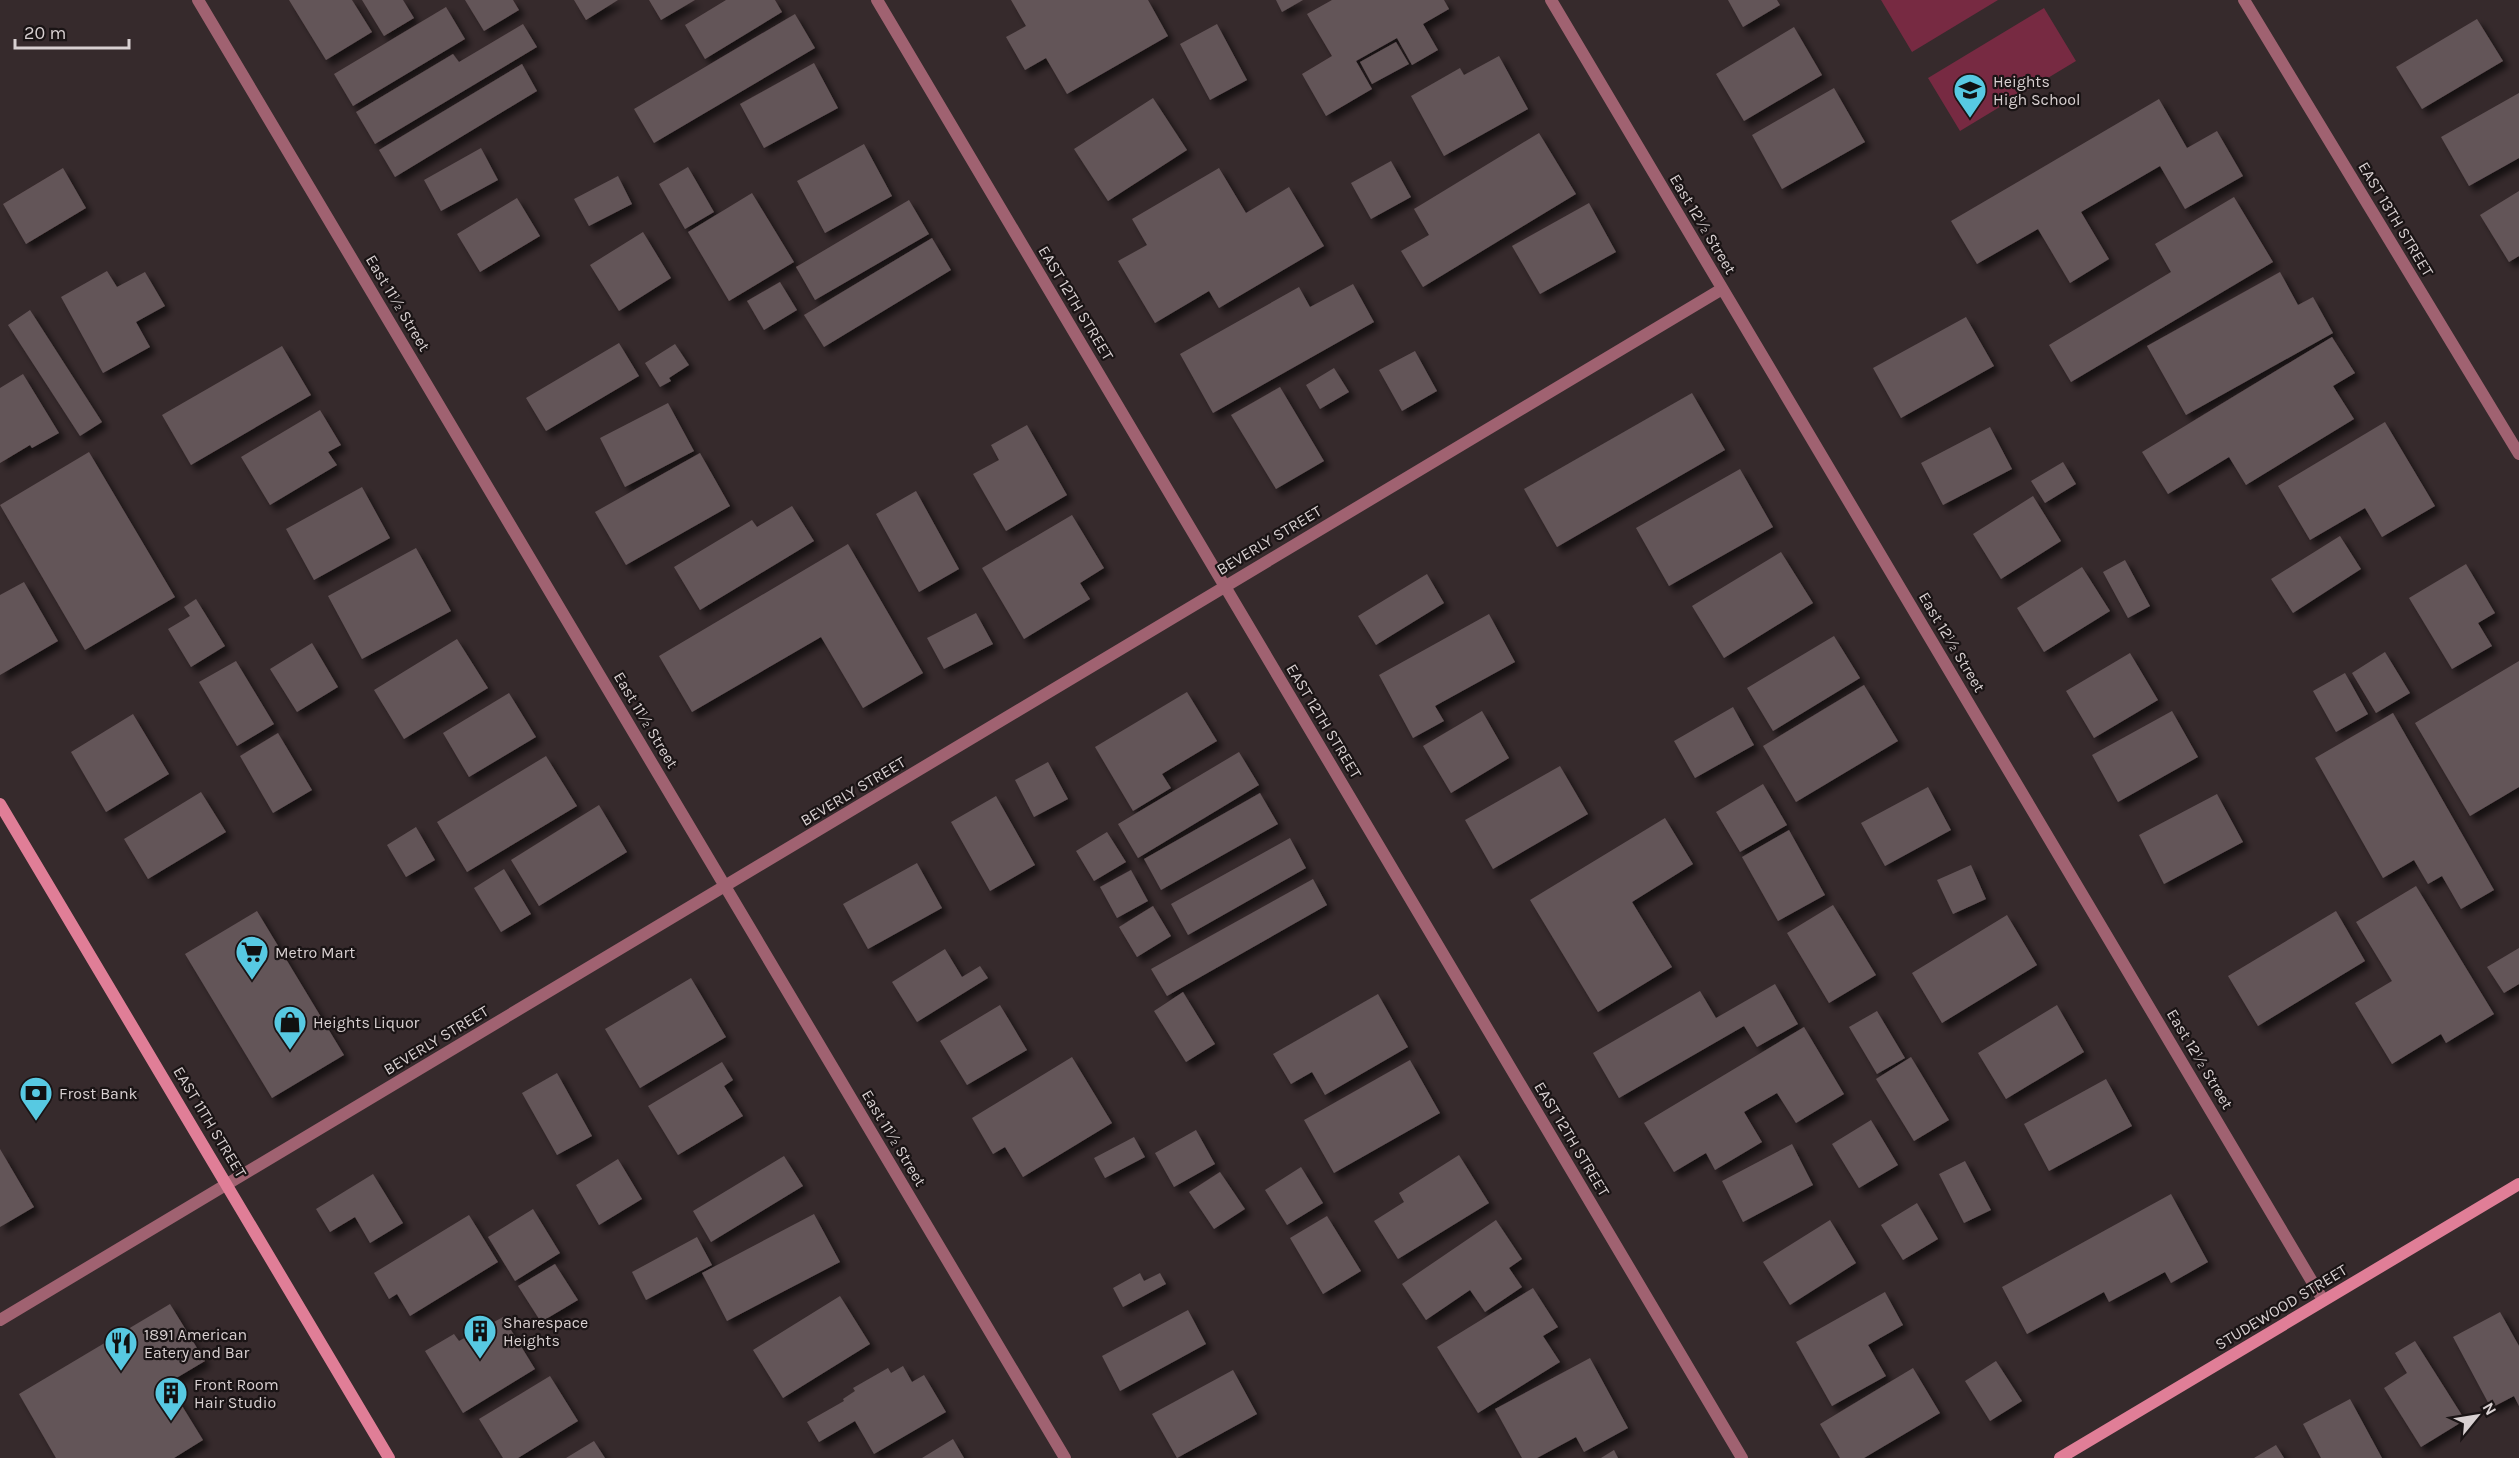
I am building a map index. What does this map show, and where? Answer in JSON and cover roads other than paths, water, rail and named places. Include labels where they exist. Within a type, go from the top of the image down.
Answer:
[{"type":"main road","name":"EAST 11TH STREET","points":[[0,804],[389,1458]]},
{"type":"main road","name":"STUDEWOOD STREET","points":[[2060,1458],[2519,1184]]},
{"type":"street","name":"East 11½ Street","points":[[198,0],[1065,1458]]},
{"type":"street","name":"EAST 12TH STREET","points":[[877,0],[1742,1458]]},
{"type":"street","name":"East 12½ Street","points":[[1551,0],[2324,1300]]},
{"type":"street","name":"EAST 13TH STREET","points":[[2244,0],[2519,454]]},
{"type":"street","name":"BEVERLY STREET","points":[[0,1320],[1722,289]]},
{"type":"place","name":"Heights High School","points":[[1970,119]]},
{"type":"place","name":"Metro Mart","points":[[252,981]]},
{"type":"place","name":"Heights Liquor","points":[[290,1051]]},
{"type":"place","name":"Frost Bank","points":[[36,1122]]},
{"type":"place","name":"Sharespace Heights","points":[[480,1360]]},
{"type":"place","name":"1891 American Eatery and Bar","points":[[121,1372]]},
{"type":"place","name":"Front Room Hair Studio","points":[[171,1422]]}]
